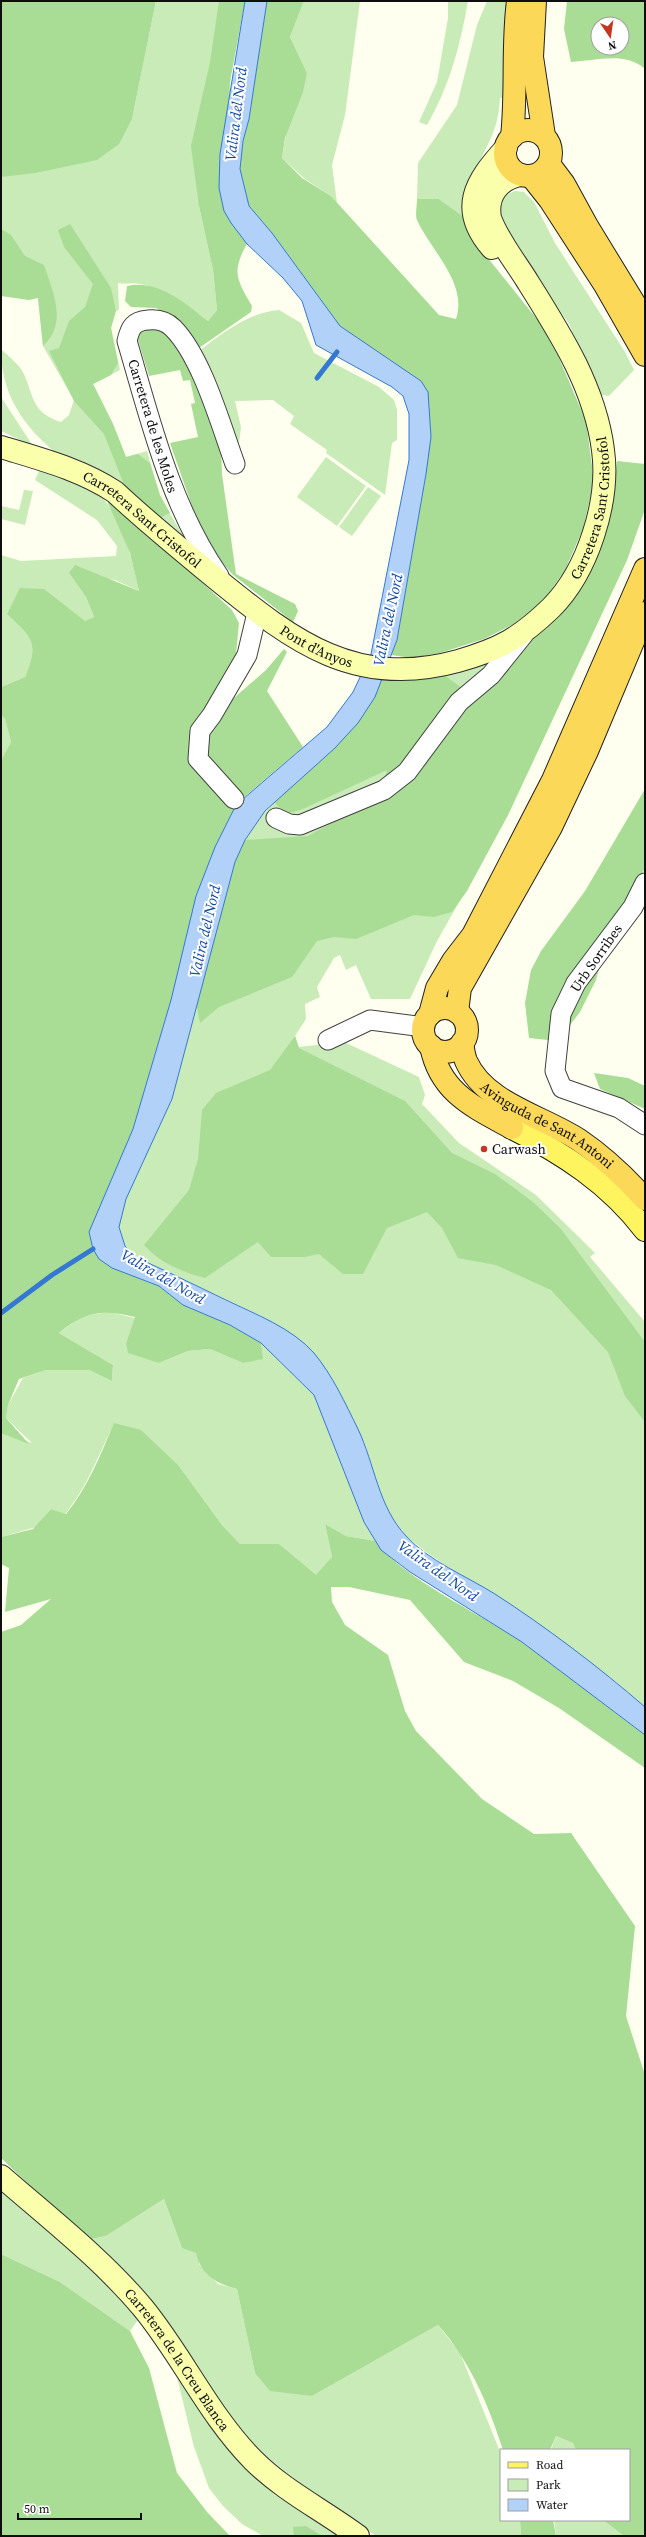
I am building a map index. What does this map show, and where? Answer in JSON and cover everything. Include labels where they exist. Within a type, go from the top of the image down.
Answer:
[{"type":"highway","points":[[518,1],[514,36],[515,82],[508,142],[508,164],[534,172],[564,184]]},
{"type":"highway","points":[[535,1],[532,57],[537,96],[542,114],[544,136]]},
{"type":"highway","points":[[542,114],[554,135],[562,162],[564,184],[587,226],[645,321]]},
{"type":"highway","points":[[508,142],[524,130],[538,132],[544,136],[552,149],[534,172]]},
{"type":"highway","points":[[534,172],[550,200],[605,285],[645,355]]},
{"type":"highway","points":[[428,1029],[447,1008],[457,1012],[467,1026],[462,1043],[457,1048],[447,1052],[437,1050],[428,1029],[437,988],[452,961],[473,935],[553,780],[645,568]]},
{"type":"highway","points":[[457,1012],[460,988],[551,827],[587,751],[645,612]]},
{"type":"highway","name":"Avinguda de Sant Antoni","points":[[428,1029],[437,1068],[458,1097],[512,1128]]},
{"type":"highway","name":"Avinguda de Sant Antoni","points":[[462,1043],[466,1061],[480,1082],[513,1105],[580,1140],[626,1178],[645,1199]]},
{"type":"main road","name":"Carretera Sant Cristofol","points":[[508,142],[480,183],[474,198],[474,220],[485,240],[557,329]]},
{"type":"main road","name":"Carretera Sant Cristofol","points":[[487,653],[524,634],[555,603],[584,557],[597,525],[604,496],[604,452],[599,426],[579,370],[557,329],[490,218],[489,202],[497,186],[504,180],[534,172]]},
{"type":"main road","name":"Carretera Sant Cristofol","points":[[1,447],[74,470],[99,481],[115,492],[262,617]]},
{"type":"main road","name":"Pont d'Anyos","points":[[262,617],[304,645],[342,660],[367,666],[411,669],[450,663],[487,653]]},
{"type":"main road","name":"Avinguda de Sant Antoni","points":[[512,1128],[568,1159],[604,1186],[645,1230]]},
{"type":"main road","name":"Carretera de la Creu Blanca","points":[[1,2176],[118,2282],[142,2308],[178,2356],[204,2401],[253,2460],[299,2498],[358,2536]]},
{"type":"street","name":"Carretera de les Moles","points":[[228,588],[202,551],[172,488],[127,341],[134,324],[140,321],[160,320],[173,328],[190,353],[208,393],[235,464]]},
{"type":"street","points":[[234,798],[198,759],[200,731],[212,715],[247,655],[262,617]]},
{"type":"street","points":[[276,818],[289,824],[300,825],[384,790],[407,772],[459,702],[491,675],[524,634]]},
{"type":"street","name":"Urb Sorribes","points":[[645,883],[633,907],[576,982],[561,1014],[555,1070],[562,1088],[619,1108],[645,1125]]},
{"type":"street","points":[[328,1040],[370,1020],[428,1029]]},
{"type":"green space","points":[[1,1],[156,1],[132,119],[119,144],[97,160],[35,173],[1,177]]},
{"type":"green space","points":[[156,1],[221,1],[199,206],[213,270],[217,310],[208,321],[168,293],[137,283],[118,283],[119,310],[115,311],[111,328],[120,370],[93,384],[113,424],[126,457],[147,451],[160,497],[191,549],[70,464],[36,434],[21,416],[11,397],[4,374],[1,349],[17,364],[24,374],[35,403],[44,414],[61,422],[69,415],[74,400],[43,346],[38,298],[1,257],[1,177],[132,119]]},
{"type":"green space","points":[[219,1],[245,1],[230,82],[225,211],[247,244],[239,262],[238,276],[252,306],[251,312],[196,350],[172,319],[156,308],[131,307],[125,301],[127,286],[150,286],[160,289],[180,300],[208,321],[217,310],[213,270],[199,206],[191,146],[210,62]]},
{"type":"green space","points":[[267,1],[304,1],[290,37],[307,73],[303,92],[285,138],[282,158],[302,178],[331,196],[439,315],[456,319],[458,306],[457,293],[453,280],[416,218],[417,199],[439,199],[464,217],[475,242],[540,323],[559,358],[586,421],[594,481],[583,529],[565,570],[543,602],[514,624],[484,639],[440,653],[412,658],[391,655],[397,640],[426,474],[421,381],[340,326],[272,233],[249,206],[240,169],[243,141],[249,119]]},
{"type":"green space","points":[[304,1],[360,1],[345,115],[332,165],[337,203],[331,196],[305,179],[282,158],[286,134],[307,73],[290,37]]},
{"type":"green space","points":[[448,1],[468,1],[458,49],[453,65],[442,95],[427,125],[419,122],[437,82],[448,18]]},
{"type":"green space","points":[[487,1],[508,1],[508,97],[500,98],[493,134],[478,166],[464,217],[439,199],[417,199],[418,163],[457,105],[477,25]]},
{"type":"green space","points":[[567,1],[645,1],[645,69],[637,63],[628,60],[610,58],[571,62],[564,29]]},
{"type":"green space","points":[[515,191],[524,192],[534,202],[555,243],[625,352],[634,370],[609,396],[601,395],[569,324],[522,257],[499,215],[500,203],[506,195]]},
{"type":"green space","points":[[70,224],[111,288],[116,311],[111,328],[118,363],[111,375],[93,384],[113,424],[126,457],[138,454],[150,463],[160,495],[170,513],[157,519],[127,492],[104,434],[74,401],[49,351],[59,348],[69,321],[85,307],[93,284],[64,247],[58,230]]},
{"type":"green space","points":[[1,229],[11,235],[25,256],[44,265],[54,296],[57,317],[51,337],[43,346],[38,298],[29,300],[1,296]]},
{"type":"green space","points":[[279,310],[301,323],[314,353],[379,387],[394,400],[397,410],[397,440],[392,443],[385,495],[326,453],[327,450],[290,424],[294,416],[273,400],[235,401],[241,427],[239,443],[235,443],[196,353],[225,332],[245,320],[256,315]]},
{"type":"green space","points":[[161,327],[185,357],[221,447],[222,474],[236,574],[295,604],[298,611],[293,622],[232,574],[214,553],[193,509],[170,443],[198,437],[191,404],[195,403],[190,380],[183,381],[180,370],[149,376],[137,337],[140,328]]},
{"type":"green space","points":[[1,397],[33,446],[1,431]]},
{"type":"green space","points":[[326,457],[366,486],[337,526],[297,497]]},
{"type":"green space","points":[[617,461],[645,465],[645,509],[627,560],[508,815],[436,943],[410,999],[371,999],[356,965],[346,970],[340,955],[334,958],[317,987],[320,997],[305,1004],[306,1019],[295,1036],[299,1047],[344,1042],[419,1077],[425,1095],[422,1104],[459,1143],[536,1195],[595,1253],[590,1257],[645,1322],[645,1707],[615,1681],[426,1552],[406,1536],[391,1516],[377,1486],[365,1444],[297,1338],[259,1315],[133,1256],[125,1246],[119,1227],[126,1199],[172,1099],[235,862],[245,840],[264,813],[375,697],[381,680],[444,675],[526,642],[613,492]]},
{"type":"green space","points":[[617,461],[645,464],[645,509],[627,560],[508,815],[467,891],[452,912],[434,917],[414,915],[356,939],[334,937],[317,941],[292,977],[219,1007],[200,1023],[196,1002],[235,862],[245,840],[308,836],[380,796],[387,770],[303,809],[286,814],[274,802],[335,747],[349,732],[372,699],[381,680],[444,675],[462,688],[509,664],[613,492]]},
{"type":"green space","points":[[40,469],[71,479],[89,487],[100,495],[109,506],[123,533],[133,564],[139,591],[115,580],[69,573],[86,597],[94,617],[86,621],[8,614],[28,636],[31,642],[32,656],[25,677],[1,687],[1,555],[21,561],[116,556],[117,546],[97,520],[35,480]]},
{"type":"green space","points":[[368,487],[381,496],[352,536],[339,527]]},
{"type":"green space","points":[[24,490],[33,491],[25,525],[1,519],[1,506],[19,510]]},
{"type":"green space","points":[[107,501],[159,543],[232,610],[239,623],[236,654],[220,710],[266,670],[284,649],[287,652],[267,691],[303,747],[235,805],[171,1000],[133,1129],[112,1268],[159,1286],[183,1305],[230,1325],[261,1343],[263,1359],[243,1363],[210,1349],[188,1351],[159,1363],[128,1353],[126,1343],[135,1317],[113,1313],[86,1316],[77,1320],[59,1333],[113,1365],[112,1381],[89,1370],[46,1370],[19,1379],[8,1405],[6,1418],[29,1444],[1,1433],[1,760],[11,742],[5,719],[1,715],[1,687],[25,677],[32,656],[31,642],[28,636],[23,629],[7,614],[20,588],[44,589],[85,621],[94,617],[86,597],[69,573],[75,565],[139,591],[130,553]]},
{"type":"green space","points":[[1,715],[5,719],[11,742],[1,760]]},
{"type":"green space","points":[[645,789],[645,868],[601,962],[596,980],[580,1012],[567,1029],[548,1040],[529,1038],[525,1003],[531,970],[541,951],[585,891]]},
{"type":"green space","points":[[295,1036],[299,1048],[405,1101],[452,1153],[495,1174],[533,1202],[561,1229],[645,1342],[645,1422],[625,1396],[608,1352],[551,1290],[496,1265],[458,1258],[442,1228],[427,1212],[387,1228],[363,1274],[343,1274],[319,1254],[305,1257],[271,1257],[258,1242],[205,1278],[188,1273],[164,1262],[144,1245],[189,1190],[198,1159],[202,1110],[216,1093],[270,1070]]},
{"type":"green space","points":[[594,1073],[628,1078],[645,1086],[645,1109],[600,1089]]},
{"type":"green space","points":[[109,1312],[135,1318],[126,1343],[159,1363],[188,1351],[210,1349],[243,1363],[262,1358],[261,1343],[314,1395],[364,1522],[376,1541],[346,1536],[325,1524],[332,1557],[316,1579],[279,1544],[240,1544],[222,1525],[179,1466],[114,1424],[86,1481],[65,1514],[51,1509],[36,1527],[1,1537],[1,1432],[32,1443],[6,1418],[8,1405],[23,1378],[46,1370],[89,1370],[112,1381],[113,1365],[59,1333],[82,1316]]},
{"type":"green space","points":[[114,1423],[141,1430],[179,1466],[222,1525],[240,1544],[279,1544],[316,1575],[332,1557],[325,1524],[346,1536],[376,1541],[387,1554],[403,1568],[443,1595],[522,1642],[645,1735],[645,1768],[559,1708],[513,1681],[464,1662],[410,1600],[349,1587],[331,1587],[332,1602],[345,1625],[388,1655],[405,1711],[416,1731],[482,1799],[534,1834],[571,1833],[635,1926],[626,2016],[645,2075],[645,2536],[624,2536],[604,2521],[630,2521],[630,2449],[576,2449],[573,2443],[556,2436],[550,2449],[503,2449],[477,2384],[459,2353],[438,2325],[312,2396],[270,2391],[255,2373],[237,2289],[223,2284],[211,2277],[206,2273],[198,2261],[196,2253],[182,2248],[164,2199],[106,2236],[87,2240],[1,2158],[1,1632],[21,1625],[51,1599],[5,1612],[9,1568],[1,1564],[1,1537],[33,1529],[51,1509],[66,1514],[81,1493]]},
{"type":"green space","points":[[1,2189],[77,2253],[140,2317],[130,2331],[60,2282],[1,2254]]},
{"type":"green space","points":[[164,2199],[182,2248],[199,2252],[199,2264],[218,2284],[237,2289],[255,2373],[312,2396],[438,2325],[460,2353],[500,2452],[500,2521],[520,2521],[521,2536],[376,2536],[315,2495],[266,2456],[237,2427],[189,2360],[162,2314],[87,2240],[106,2236]]},
{"type":"green space","points":[[1,2254],[60,2282],[130,2331],[149,2368],[177,2473],[207,2512],[230,2536],[1,2536]]},
{"type":"green space","points":[[174,2365],[246,2467],[275,2495],[342,2536],[263,2536],[242,2524],[223,2506],[209,2488],[194,2447]]},
{"type":"green space","points":[[556,2436],[573,2443],[576,2449],[551,2449]]},
{"type":"green space","points":[[520,2521],[553,2521],[556,2536],[521,2536]]},
{"type":"green space","points":[[554,2521],[604,2521],[624,2536],[556,2536]]},
{"type":"green space","points":[[306,2526],[322,2536],[294,2536],[293,2527]]},
{"type":"water","name":"Valira del Nord","points":[[245,1],[267,1],[249,119],[243,141],[240,169],[249,206],[272,233],[340,326],[421,381],[428,392],[431,437],[397,640],[375,697],[358,723],[335,748],[265,811],[245,840],[235,862],[172,1099],[126,1199],[119,1227],[125,1246],[133,1256],[273,1322],[305,1344],[321,1362],[333,1380],[364,1443],[389,1512],[406,1536],[415,1545],[437,1561],[495,1594],[533,1620],[609,1677],[645,1707],[645,1735],[522,1642],[410,1572],[381,1550],[364,1522],[314,1395],[261,1343],[230,1325],[183,1305],[159,1286],[112,1268],[99,1259],[93,1249],[89,1232],[133,1129],[171,1000],[196,896],[215,847],[236,805],[327,727],[353,692],[371,654],[409,460],[409,414],[403,396],[392,387],[316,345],[302,301],[283,278],[247,244],[224,211],[219,188],[220,154]]},
{"type":"waterway","points":[[317,378],[337,352]]},
{"type":"waterway","points":[[1,1313],[52,1275],[93,1249]]},
{"type":"place","name":"Carwash","points":[[484,1149]]}]
